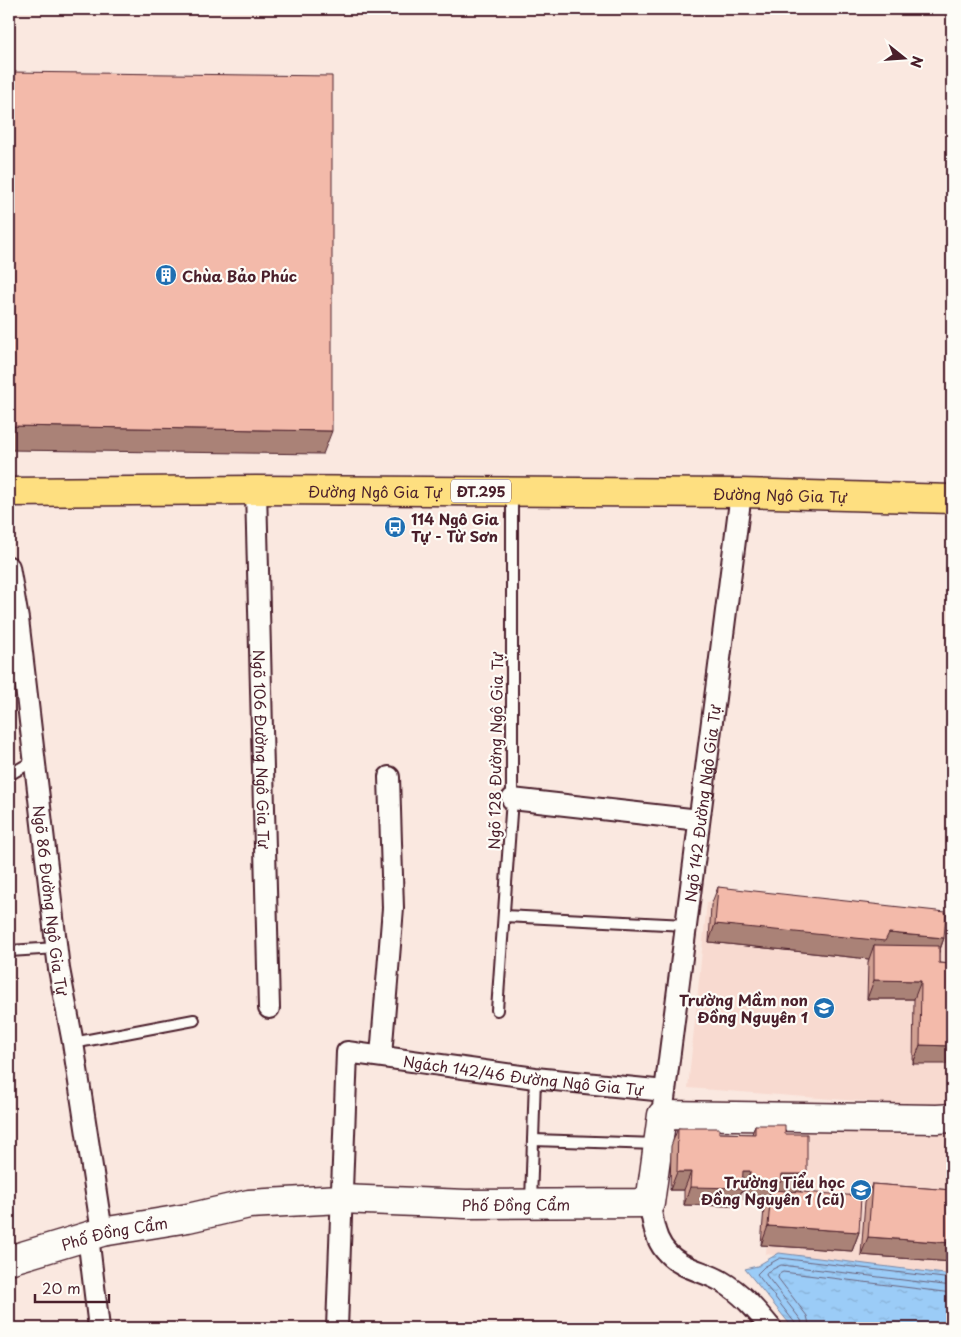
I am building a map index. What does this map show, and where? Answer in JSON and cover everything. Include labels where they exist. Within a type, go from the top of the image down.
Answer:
[{"type":"main road","name":"Đường Ngô Gia Tự","points":[[9,492],[256,490],[741,493],[952,499]]},
{"type":"street","name":"Ngõ 106 Đường Ngô Gia Tự","points":[[256,490],[269,1008]]},
{"type":"street","name":"Ngõ 142 Đường Ngô Gia Tự","points":[[664,1103],[741,493]]},
{"type":"street","name":"Ngõ 86 Đường Ngô Gia Tự","points":[[9,567],[18,619],[57,948],[73,1043],[95,1234],[99,1328]]},
{"type":"street","points":[[381,1056],[393,908],[388,778]]},
{"type":"street","points":[[512,799],[699,820]]},
{"type":"street","name":"Ngách 142/46 Đường Ngô Gia Tự","points":[[341,1199],[347,1052],[535,1078],[664,1103]]},
{"type":"street","points":[[771,1328],[750,1302],[735,1290],[719,1280],[681,1264],[665,1252],[653,1227],[650,1203],[664,1103],[937,1119],[952,1118]]},
{"type":"street","points":[[337,1328],[341,1199]]},
{"type":"street","name":"Phố Đồng Cẩm","points":[[9,1260],[95,1234],[188,1218],[249,1204],[341,1199],[466,1204],[650,1203]]},
{"type":"lane","name":"Ngõ 128 Đường Ngô Gia Tự","points":[[497,1010],[512,799],[512,492]]},
{"type":"lane","points":[[9,775],[35,760]]},
{"type":"lane","points":[[504,916],[686,925]]},
{"type":"lane","points":[[9,951],[57,948]]},
{"type":"lane","points":[[73,1043],[194,1020]]},
{"type":"lane","points":[[531,1204],[535,1078]]},
{"type":"lane","points":[[533,1140],[658,1144]]},
{"type":"shaded area","name":"Trường Mầm non Đồng Nguyên 1","points":[[707,902],[952,928],[952,1108],[688,1088]]},
{"type":"shaded area","name":"Trường Tiểu học Đồng Nguyên 1 (cũ)","points":[[775,1126],[952,1126],[952,1276],[766,1254]]},
{"type":"water","points":[[779,1253],[952,1275],[952,1328],[793,1328],[745,1269],[757,1266]]},
{"type":"building","name":"Chùa Bảo Phúc","points":[[9,72],[332,76],[332,431],[9,426]]},
{"type":"building","points":[[718,887],[946,912],[944,938],[889,933],[885,941],[715,924]]},
{"type":"building","points":[[874,945],[939,946],[939,963],[952,964],[952,1046],[920,1045],[921,981],[874,980]]},
{"type":"building","points":[[755,1125],[785,1125],[785,1134],[807,1134],[807,1174],[782,1174],[781,1182],[750,1182],[750,1171],[743,1171],[742,1188],[690,1187],[691,1172],[677,1172],[678,1128],[719,1128],[719,1133],[755,1134]]},
{"type":"building","points":[[872,1184],[952,1190],[952,1243],[868,1237]]},
{"type":"building","points":[[771,1190],[861,1196],[859,1232],[768,1226]]},
{"type":"place","name":"Chùa Bảo Phúc","points":[[166,275]]},
{"type":"place","name":"114 Ngô Gia Tự - Từ Sơn","points":[[395,527]]},
{"type":"place","name":"Trường Mầm non Đồng Nguyên 1","points":[[824,1008]]},
{"type":"place","name":"Trường Tiểu học Đồng Nguyên 1 (cũ)","points":[[861,1190]]}]
